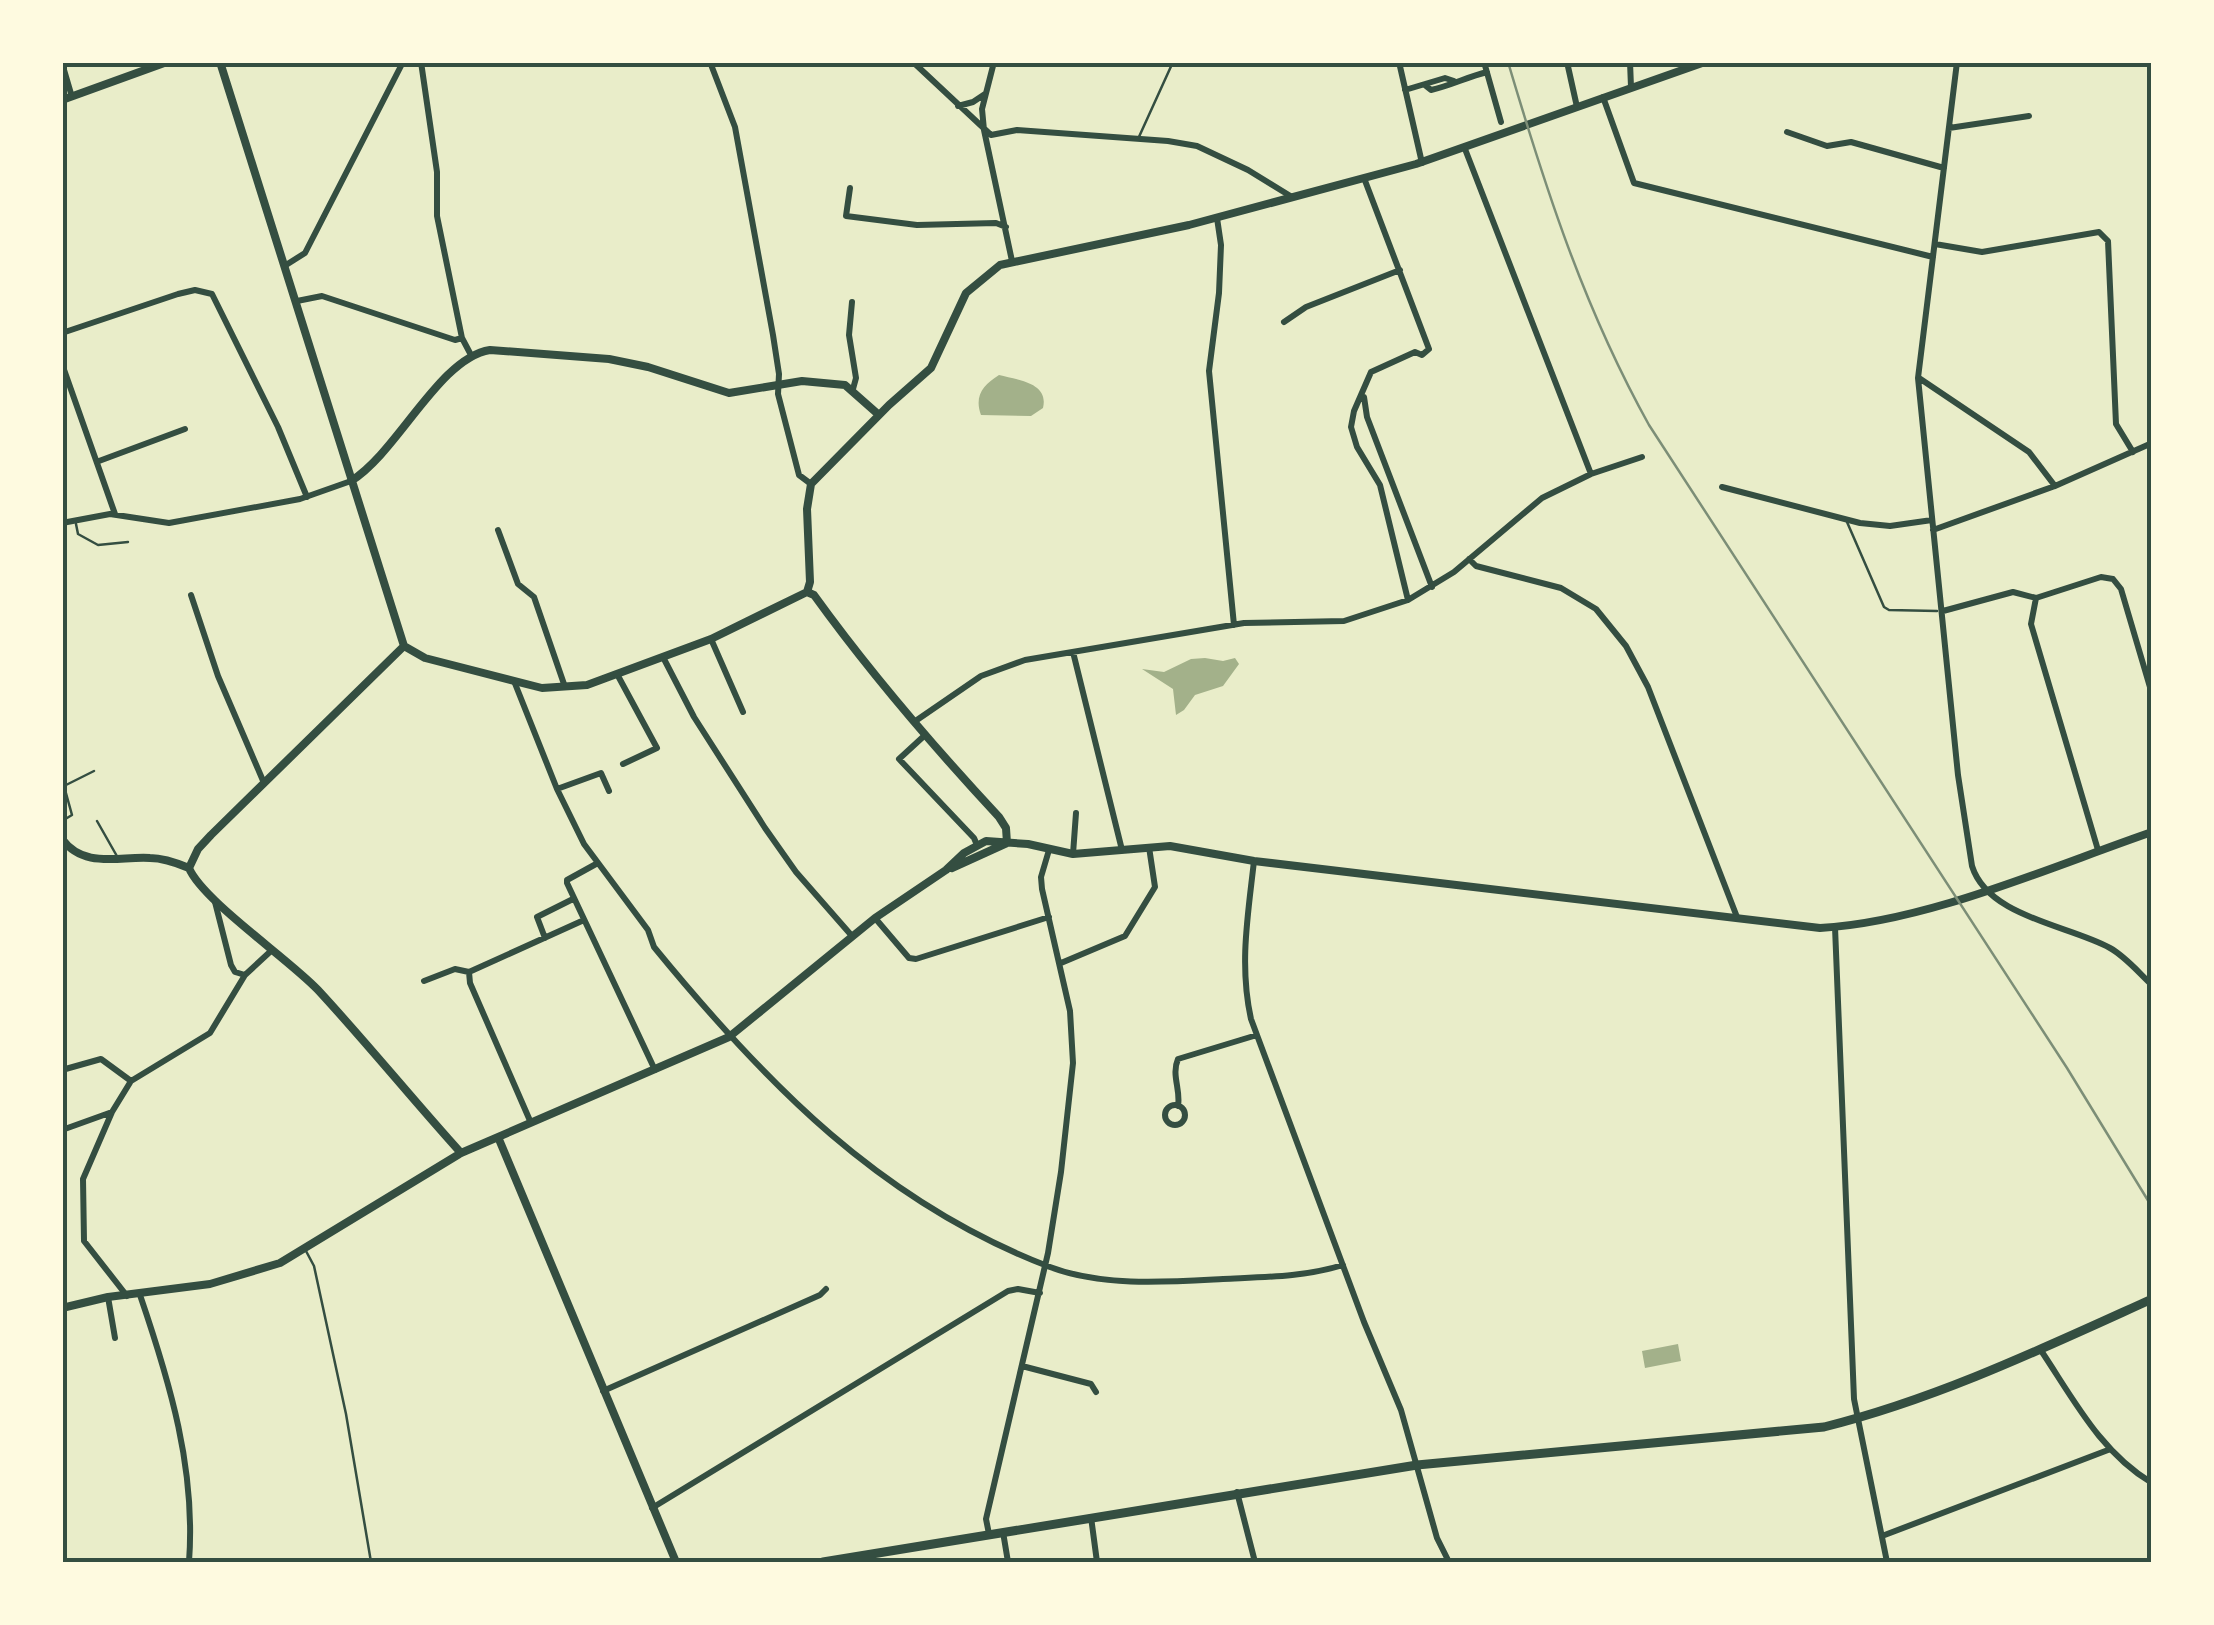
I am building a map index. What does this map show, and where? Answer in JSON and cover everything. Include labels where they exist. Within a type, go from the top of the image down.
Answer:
[{"type":"main road","points":[[823,1562],[1416,1465],[1824,1427],[1856,1419],[2040,1349],[2152,1299]]},
{"type":"street","points":[[62,63],[67,99],[168,62]]},
{"type":"street","points":[[220,62],[404,646],[426,658],[514,681],[542,688],[565,688],[587,685],[664,659],[808,592]]},
{"type":"street","points":[[286,265],[304,253],[402,62]]},
{"type":"street","points":[[421,62],[437,172],[438,216],[462,338],[471,355]]},
{"type":"street","points":[[710,62],[736,127],[778,394],[799,475],[811,484]]},
{"type":"street","points":[[912,62],[990,135],[1017,130],[1197,146],[1248,170],[1293,198]]},
{"type":"street","points":[[994,62],[986,93],[984,130],[1012,261]]},
{"type":"street","points":[[1399,62],[1422,162]]},
{"type":"street","points":[[1484,62],[1501,122]]},
{"type":"street","points":[[1566,62],[1577,106]]},
{"type":"street","points":[[1630,62],[1630,87]]},
{"type":"street","points":[[808,592],[811,484],[931,368],[966,293],[991,270],[1012,261],[1216,218],[1422,162],[1706,62]]},
{"type":"street","points":[[1957,62],[1918,378],[1958,775],[1972,866],[1980,891],[2002,904],[2105,946],[2127,960],[2152,985]]},
{"type":"street","points":[[1405,90],[1487,72]]},
{"type":"street","points":[[958,106],[986,93]]},
{"type":"street","points":[[1604,97],[1634,183],[1933,257]]},
{"type":"street","points":[[1949,128],[2030,116]]},
{"type":"street","points":[[1787,132],[1827,146],[1851,142],[1944,168]]},
{"type":"street","points":[[1465,149],[1592,474]]},
{"type":"street","points":[[1364,178],[1429,349],[1422,355],[1415,352],[1377,367],[1368,376],[1351,427],[1357,447],[1380,485],[1408,600]]},
{"type":"street","points":[[850,188],[846,216],[918,224],[996,223],[1006,227]]},
{"type":"street","points":[[1216,218],[1219,293],[1209,371],[1234,625]]},
{"type":"street","points":[[1935,244],[1982,252],[2099,232],[2108,241],[2116,424],[2133,452]]},
{"type":"street","points":[[1284,322],[1306,307],[1400,270]]},
{"type":"street","points":[[62,333],[178,294],[195,290],[212,294],[278,427],[307,497]]},
{"type":"street","points":[[297,301],[322,296],[455,340],[462,338]]},
{"type":"street","points":[[852,302],[849,335],[856,378],[853,389]]},
{"type":"street","points":[[62,523],[114,514],[169,523],[307,497],[351,481],[382,455],[471,355],[490,350],[609,359],[648,366],[729,393],[802,380],[830,382],[853,389],[879,415]]},
{"type":"street","points":[[62,364],[99,461],[114,514]]},
{"type":"street","points":[[1918,378],[2029,452],[2055,486]]},
{"type":"street","points":[[1364,391],[1367,417],[1432,587]]},
{"type":"street","points":[[99,461],[185,429]]},
{"type":"street","points":[[1722,487],[1874,526],[1933,525],[2055,486],[2152,443]]},
{"type":"street","points":[[913,723],[980,676],[1024,660],[1234,625],[1344,621],[1408,600],[1432,587],[1542,498],[1592,474],[1642,458]]},
{"type":"street","points":[[1380,485],[1392,480]]},
{"type":"street","points":[[498,530],[518,584],[534,597],[565,688]]},
{"type":"street","points":[[1468,559],[1476,566],[1561,588],[1596,608],[1626,646],[1648,687],[1736,917]]},
{"type":"street","points":[[1942,611],[2012,592],[2036,598],[2101,577],[2113,579],[2121,589],[2152,694]]},
{"type":"street","points":[[808,592],[924,736],[999,817],[1006,828],[1007,843]]},
{"type":"street","points":[[191,594],[218,676],[264,783]]},
{"type":"street","points":[[2036,598],[2031,624],[2098,850]]},
{"type":"street","points":[[711,640],[733,682],[743,712]]},
{"type":"street","points":[[404,646],[198,849],[189,868],[192,877],[214,898],[316,988],[461,1153]]},
{"type":"street","points":[[1074,652],[1122,850]]},
{"type":"street","points":[[664,659],[694,716],[765,828],[796,872],[852,936]]},
{"type":"street","points":[[617,674],[657,748],[623,764]]},
{"type":"street","points":[[514,681],[557,789],[596,864],[648,930],[654,947],[729,1037],[785,1093],[878,1173],[944,1218],[1045,1266],[1106,1279],[1187,1281],[1303,1275],[1343,1265]]},
{"type":"street","points":[[924,736],[899,759],[977,845]]},
{"type":"street","points":[[557,789],[601,773],[610,791]]},
{"type":"street","points":[[1072,854],[1076,813]]},
{"type":"street","points":[[62,1308],[242,1276],[280,1264],[461,1153],[729,1037],[875,918],[977,845],[996,840],[1072,854],[1149,847],[1214,852],[1254,861],[1836,927],[1937,905],[2152,832]]},
{"type":"street","points":[[62,839],[71,851],[90,858],[152,858],[189,868]]},
{"type":"street","points":[[946,870],[1007,843]]},
{"type":"street","points":[[1061,962],[1124,936],[1154,888],[1149,847]]},
{"type":"street","points":[[988,1534],[986,1519],[1040,1293],[1062,1172],[1073,1063],[1072,1024],[1041,877],[1049,850]]},
{"type":"street","points":[[1254,861],[1243,949],[1243,985],[1257,1035],[1403,1418],[1437,1538],[1449,1562]]},
{"type":"street","points":[[596,864],[567,880],[656,1071]]},
{"type":"street","points":[[214,898],[232,965],[236,972],[245,975]]},
{"type":"street","points":[[545,938],[537,917],[574,899]]},
{"type":"street","points":[[875,918],[902,951],[916,958],[1049,917]]},
{"type":"street","points":[[424,980],[455,969],[469,972],[584,920]]},
{"type":"street","points":[[1836,927],[1856,1419],[1887,1562]]},
{"type":"street","points":[[128,1297],[84,1242],[83,1179],[112,1112],[132,1082],[210,1033],[245,975],[272,950]]},
{"type":"street","points":[[469,972],[470,983],[531,1124]]},
{"type":"street","points":[[1178,1106],[1178,1059],[1257,1035]]},
{"type":"street","points":[[62,1070],[101,1058],[132,1082]]},
{"type":"street","points":[[62,1130],[112,1112]]},
{"type":"street","points":[[498,1137],[676,1562]]},
{"type":"street","points":[[652,1508],[1008,1292],[1018,1288],[1040,1293]]},
{"type":"street","points":[[603,1392],[826,1289]]},
{"type":"street","points":[[140,1295],[184,1446],[189,1488],[189,1562]]},
{"type":"street","points":[[108,1298],[115,1338]]},
{"type":"street","points":[[2040,1349],[2108,1450],[2152,1483]]},
{"type":"street","points":[[1022,1366],[1092,1384],[1096,1392]]},
{"type":"street","points":[[1882,1536],[2108,1450]]},
{"type":"street","points":[[1236,1492],[1255,1562]]},
{"type":"street","points":[[1090,1517],[1097,1562]]},
{"type":"street","points":[[1002,1532],[1008,1562]]},
{"type":"lane","points":[[1138,140],[1172,62]]},
{"type":"lane","points":[[75,520],[78,534],[98,546],[128,542]]},
{"type":"lane","points":[[1847,520],[1884,607],[1942,611]]},
{"type":"lane","points":[[62,821],[72,815],[64,786],[94,771]]},
{"type":"lane","points":[[97,822],[118,859]]},
{"type":"lane","points":[[306,1250],[314,1266],[341,1390],[371,1562]]},
{"type":"shaded area","points":[[999,375],[1037,388],[1044,400],[1043,408],[1031,416],[981,415],[981,392]]},
{"type":"shaded area","points":[[1235,658],[1239,664],[1223,686],[1195,695],[1176,715],[1173,689],[1142,669],[1164,672],[1191,659]]},
{"type":"shaded area","points":[[1678,1344],[1681,1361],[1645,1368],[1642,1351]]},
{"type":"railway","points":[[1508,62],[1568,248],[1605,337],[1649,425],[2067,1068],[2152,1207]]}]
